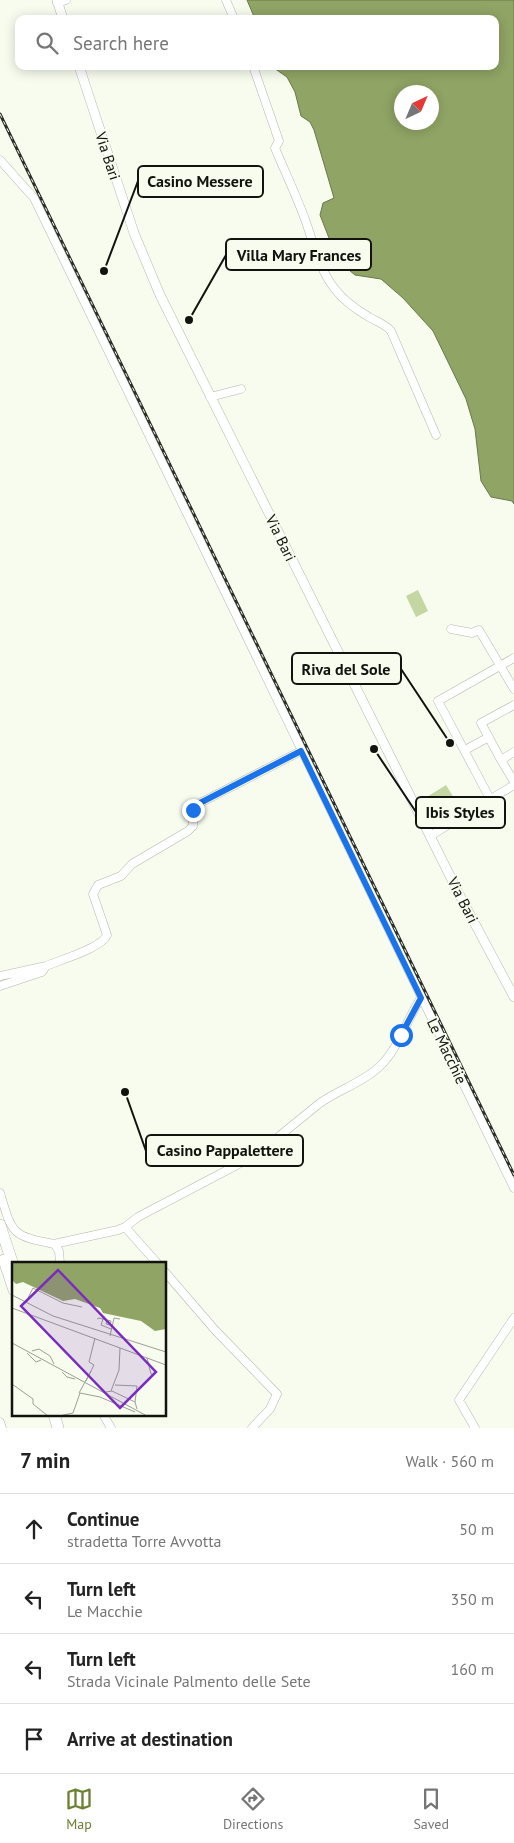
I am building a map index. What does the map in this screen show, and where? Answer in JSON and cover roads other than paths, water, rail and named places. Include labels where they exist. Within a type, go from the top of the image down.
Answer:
[{"type":"highway","points":[[0,1224],[12,1262]]},
{"type":"highway","points":[[0,1247],[12,1284]]},
{"type":"main road","points":[[60,1],[62,15]]},
{"type":"main road","name":"Via Bari","points":[[80,70],[141,252],[160,295],[430,836],[514,997]]},
{"type":"street","points":[[226,0],[232,15]]},
{"type":"street","points":[[254,70],[279,141],[275,148],[323,270],[335,289],[354,308],[371,319],[386,325],[391,331],[436,435]]},
{"type":"street","name":"Le Macchie","points":[[0,160],[34,198],[514,1188]]},
{"type":"street","points":[[210,397],[241,389]]},
{"type":"street","points":[[451,629],[472,633],[479,630],[514,689]]},
{"type":"street","points":[[488,795],[438,701],[514,658]]},
{"type":"street","points":[[430,836],[513,783],[482,723],[514,705]]},
{"type":"street","points":[[465,750],[489,737]]},
{"type":"street","points":[[0,976],[46,966],[92,947],[105,939],[107,935],[93,894],[98,885],[121,876],[132,864],[188,831],[193,826],[193,810],[198,804],[301,751]]},
{"type":"street","points":[[502,760],[514,752]]},
{"type":"street","points":[[0,986],[42,972],[46,966]]},
{"type":"street","points":[[0,1194],[9,1223],[14,1232],[39,1241],[54,1244],[125,1227],[138,1217],[256,1155],[320,1103],[381,1066],[421,998]]},
{"type":"street","points":[[125,1227],[156,1262]]},
{"type":"street","points":[[54,1244],[59,1251],[60,1262]]},
{"type":"street","points":[[166,1273],[215,1330],[277,1394],[270,1409],[252,1428]]},
{"type":"street","points":[[475,1428],[459,1400],[514,1318]]},
{"type":"street","points":[[104,1416],[111,1428]]},
{"type":"street","points":[[0,1422],[2,1428]]},
{"type":"railway","points":[[0,114],[514,1175]]},
{"type":"place","name":"Casino Messere","points":[[104,271]]},
{"type":"place","name":"Villa Mary Frances","points":[[189,320]]},
{"type":"place","name":"Riva del Sole","points":[[450,743]]},
{"type":"place","name":"Ibis Styles","points":[[374,749]]},
{"type":"place","name":"Casino Pappalettere","points":[[125,1092]]}]
